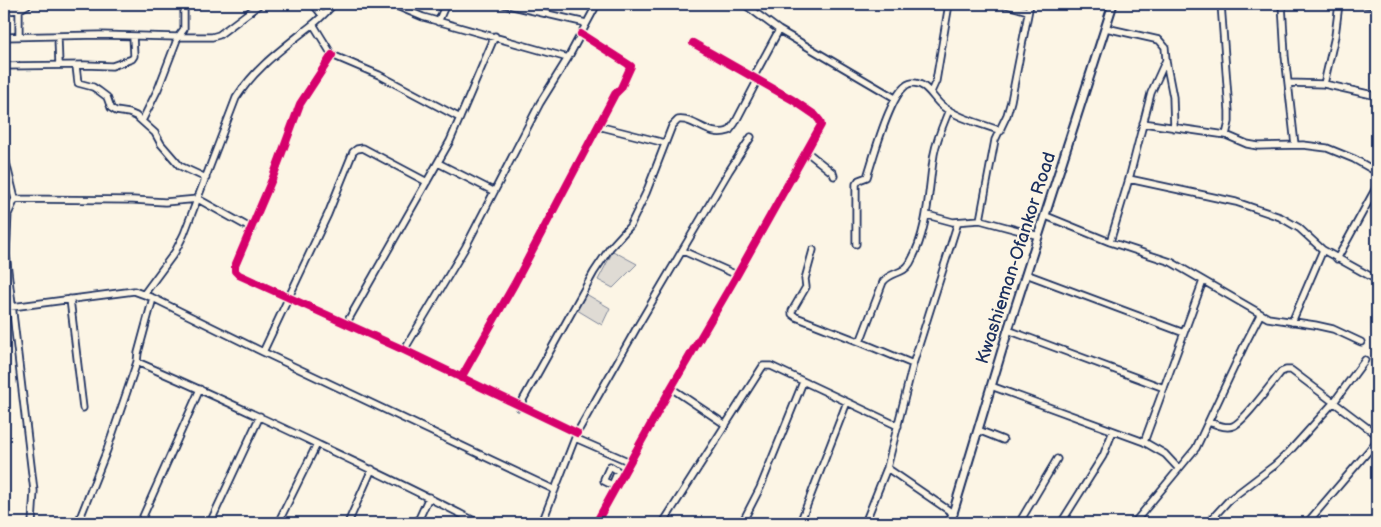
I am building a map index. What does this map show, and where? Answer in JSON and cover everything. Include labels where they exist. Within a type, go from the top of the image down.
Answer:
[{"type":"main road","name":"Kwashieman-Ofankor Road","points":[[950,523],[1008,330],[1113,4]]},
{"type":"street","points":[[4,11],[19,10],[29,4]]},
{"type":"street","points":[[142,121],[158,88],[178,37],[184,29],[184,4]]},
{"type":"street","points":[[4,37],[212,37],[219,35],[250,6],[260,4]]},
{"type":"street","points":[[313,4],[322,15]]},
{"type":"street","points":[[144,294],[175,252],[184,234],[230,110],[244,86],[268,59],[314,24],[334,4]]},
{"type":"street","points":[[392,4],[438,22],[495,36],[568,58]]},
{"type":"street","points":[[438,22],[446,4]]},
{"type":"street","points":[[504,4],[529,6],[586,23]]},
{"type":"street","points":[[404,350],[465,248],[540,103],[568,58],[597,4]]},
{"type":"street","points":[[744,4],[779,30],[894,98]]},
{"type":"street","points":[[931,92],[936,81],[949,4]]},
{"type":"street","points":[[1004,4],[1028,11]]},
{"type":"street","points":[[980,220],[992,152],[1011,101],[1030,4]]},
{"type":"street","points":[[1221,4],[1229,111],[1226,135]]},
{"type":"street","points":[[1282,4],[1295,145]]},
{"type":"street","points":[[1324,84],[1336,36],[1339,4]]},
{"type":"street","points":[[1363,4],[1377,5]]},
{"type":"street","points":[[19,10],[19,36]]},
{"type":"street","points":[[314,24],[332,55],[392,81],[460,118]]},
{"type":"street","points":[[1106,28],[1154,38],[1165,46],[1174,128]]},
{"type":"street","points":[[519,407],[594,272],[610,248],[630,226],[646,193],[672,126],[678,120],[685,120],[716,133],[729,131],[735,123],[779,30]]},
{"type":"street","points":[[461,378],[515,283],[615,94],[621,88],[631,66],[581,34]]},
{"type":"street","points":[[58,36],[59,65]]},
{"type":"street","points":[[4,66],[112,66],[128,62],[132,59],[134,56],[133,36]]},
{"type":"street","points":[[346,324],[438,163],[460,118],[495,36]]},
{"type":"street","points":[[596,523],[671,388],[807,152],[820,125],[819,119],[793,100],[694,43]]},
{"type":"street","points":[[332,55],[300,104],[273,177],[235,266],[235,271],[239,275],[288,298],[404,350],[630,462]]},
{"type":"street","points":[[1110,242],[1129,179],[1151,93],[1166,60]]},
{"type":"street","points":[[76,66],[78,83],[98,90],[107,97],[111,108],[116,111],[130,113],[142,121],[155,133],[161,144],[180,166],[206,178]]},
{"type":"street","points":[[856,244],[856,184],[859,180],[867,177],[894,98],[910,83],[919,85],[931,92],[949,110],[1001,131]]},
{"type":"street","points":[[1288,83],[1324,84],[1377,96]]},
{"type":"street","points":[[860,342],[883,282],[889,275],[905,270],[911,262],[927,215],[934,154],[939,134],[949,110]]},
{"type":"street","points":[[1143,123],[1226,135],[1247,144],[1258,146],[1295,145],[1327,148],[1341,153],[1377,172]]},
{"type":"street","points":[[598,126],[665,143]]},
{"type":"street","points":[[542,523],[576,436],[636,329],[751,137]]},
{"type":"street","points":[[263,352],[328,214],[353,152],[357,148],[363,148],[427,182]]},
{"type":"street","points":[[807,152],[833,173],[834,176]]},
{"type":"street","points":[[4,154],[15,200],[8,214],[6,254],[34,492],[32,523]]},
{"type":"street","points":[[438,163],[493,191]]},
{"type":"street","points":[[1129,179],[1236,202],[1263,210],[1292,223],[1306,233],[1322,250],[1377,280]]},
{"type":"street","points":[[1337,259],[1377,186]]},
{"type":"street","points":[[15,200],[133,200],[165,202],[198,199],[252,229]]},
{"type":"street","points":[[927,215],[948,222],[980,220],[1039,236]]},
{"type":"street","points":[[1046,216],[1110,242],[1171,262],[1260,314],[1278,320],[1333,329],[1361,342]]},
{"type":"street","points":[[865,523],[887,468],[913,364],[958,222]]},
{"type":"street","points":[[812,250],[805,279],[806,287],[792,314],[796,318],[913,364]]},
{"type":"street","points":[[1292,322],[1322,250]]},
{"type":"street","points":[[683,251],[737,275]]},
{"type":"street","points":[[1026,274],[1184,333]]},
{"type":"street","points":[[1144,442],[1203,281]]},
{"type":"street","points":[[4,308],[134,291],[144,294],[555,490]]},
{"type":"street","points":[[78,523],[137,362],[153,298]]},
{"type":"street","points":[[70,299],[83,408]]},
{"type":"street","points":[[1134,523],[1196,448],[1260,314]]},
{"type":"street","points":[[1008,330],[1164,388]]},
{"type":"street","points":[[1208,523],[1228,500],[1288,453],[1334,402],[1365,360]]},
{"type":"street","points":[[137,362],[260,416],[372,469],[478,523]]},
{"type":"street","points":[[663,523],[763,366],[771,366],[898,426]]},
{"type":"street","points":[[1209,422],[1224,427],[1234,426],[1244,417],[1280,372],[1286,370],[1295,372],[1377,435]]},
{"type":"street","points":[[742,523],[760,488],[803,382]]},
{"type":"street","points":[[991,386],[1144,442],[1165,454],[1178,468]]},
{"type":"street","points":[[671,388],[726,425]]},
{"type":"street","points":[[140,523],[200,389]]},
{"type":"street","points":[[800,523],[848,402]]},
{"type":"street","points":[[210,523],[260,416]]},
{"type":"street","points":[[978,430],[1003,440]]},
{"type":"street","points":[[1061,523],[1106,450],[1113,431]]},
{"type":"street","points":[[1307,523],[1377,441]]},
{"type":"street","points":[[278,523],[317,444]]},
{"type":"street","points":[[1019,523],[1057,459]]},
{"type":"street","points":[[887,468],[954,514]]},
{"type":"street","points":[[348,523],[372,469]]},
{"type":"street","points":[[417,523],[429,497]]},
{"type":"shaded area","points":[[613,251],[637,264],[613,288],[598,280]]},
{"type":"shaded area","points":[[586,294],[610,308],[602,325],[577,310]]},
{"type":"cycle path","points":[[461,378],[515,283],[615,94],[621,88],[631,66],[581,34]]},
{"type":"cycle path","points":[[596,523],[821,125],[815,115],[793,100],[693,43]]},
{"type":"cycle path","points":[[332,55],[300,104],[273,177],[235,266],[235,271],[239,275],[404,350],[577,433]]}]
